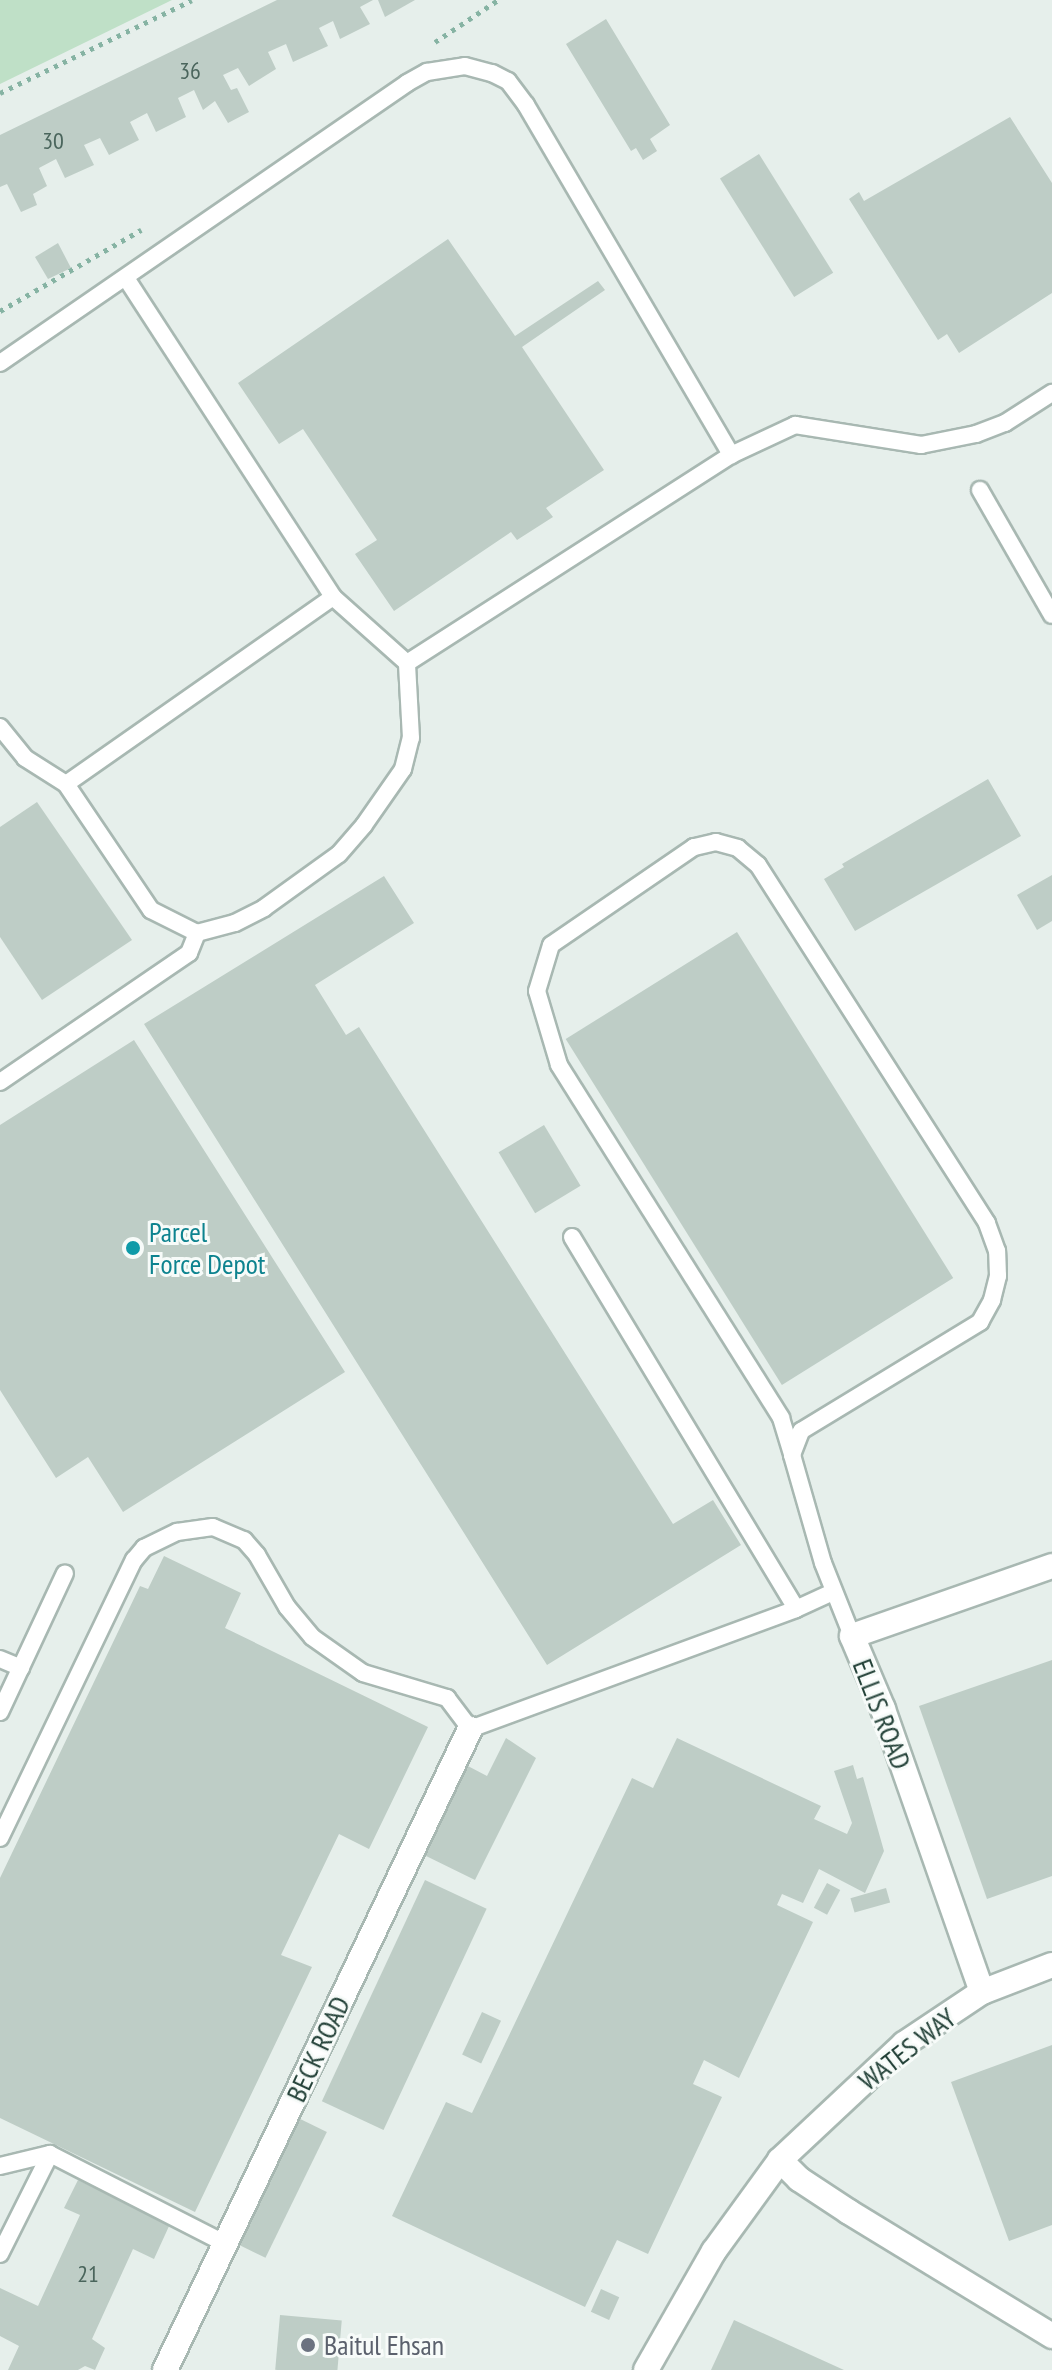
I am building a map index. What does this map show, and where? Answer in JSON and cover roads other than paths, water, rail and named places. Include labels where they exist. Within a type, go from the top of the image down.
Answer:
[{"type":"street","name":"ELLIS ROAD","points":[[982,1992],[883,1709],[852,1636],[1052,1566]]},
{"type":"street","name":"BECK ROAD","points":[[165,2370],[470,1729]]},
{"type":"street","name":"WATES WAY","points":[[646,2370],[714,2251],[780,2160],[904,2044],[982,1992],[1052,1965]]},
{"type":"street","points":[[780,2160],[799,2179],[849,2212],[1052,2336]]},
{"type":"lane","points":[[0,363],[407,83],[443,68],[465,66],[508,81],[526,105],[731,455]]},
{"type":"lane","points":[[0,727],[25,758],[66,784],[151,910],[197,933],[235,923],[264,908],[339,854],[364,825],[403,769],[411,738],[407,663],[333,597],[126,278]]},
{"type":"lane","points":[[407,663],[731,455],[795,425],[921,445],[976,434],[1005,423],[1052,393]]},
{"type":"lane","points":[[980,490],[1052,615]]},
{"type":"lane","points":[[66,784],[333,597]]},
{"type":"lane","points":[[792,1455],[801,1431],[980,1322],[992,1300],[998,1276],[997,1251],[987,1223],[758,865],[738,848],[716,842],[694,847],[551,945],[537,991],[559,1065],[781,1418],[792,1455],[833,1592],[852,1636]]},
{"type":"lane","points":[[0,1082],[189,953],[197,933]]},
{"type":"lane","points":[[572,1237],[796,1609]]},
{"type":"lane","points":[[0,1838],[134,1560],[144,1548],[177,1532],[213,1527],[244,1540],[257,1555],[287,1607],[312,1637],[363,1673],[447,1698],[470,1729],[796,1609],[833,1592]]},
{"type":"lane","points":[[0,1712],[65,1573]]},
{"type":"lane","points":[[0,1659],[21,1668]]},
{"type":"lane","points":[[0,2166],[50,2154],[226,2244]]},
{"type":"lane","points":[[0,2254],[50,2154]]},
{"type":"place","name":"Parcel Force Depot","points":[[133,1248]]},
{"type":"place","name":"Baitul Ehsan","points":[[308,2345]]}]
